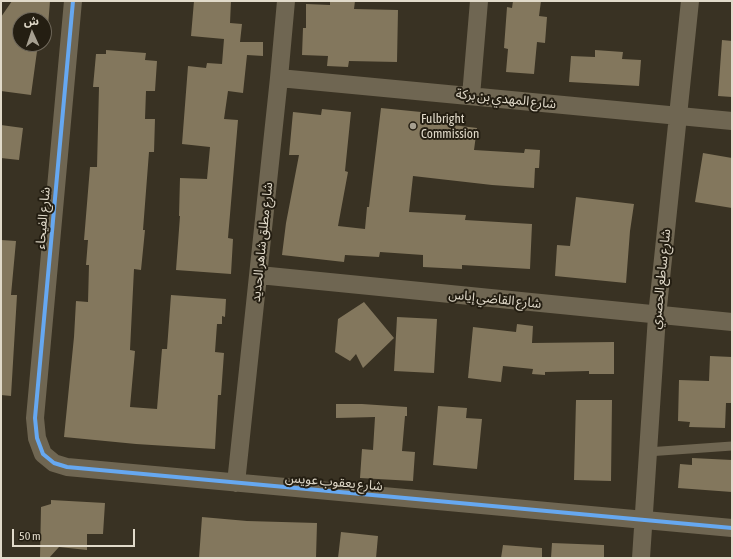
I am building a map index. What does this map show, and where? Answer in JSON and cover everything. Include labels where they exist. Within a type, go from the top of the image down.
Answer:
[{"type":"street","name":"شارع الفيحاء","points":[[37,438],[35,418],[73,1]]},
{"type":"street","name":"شارع مطلق شاهر الحديد","points":[[236,483],[259,275],[286,1]]},
{"type":"street","points":[[471,96],[479,1]]},
{"type":"street","name":"شارع ساطع الحصري","points":[[641,558],[657,316],[690,1]]},
{"type":"street","name":"شارع المهدي بن بركة","points":[[279,78],[732,121]]},
{"type":"street","name":"شارع القاضي إياس","points":[[259,275],[657,316],[732,322]]},
{"type":"street","name":"شارع يعقوب عويس","points":[[37,438],[43,454],[54,463],[67,468],[732,528]]},
{"type":"lane","points":[[648,452],[732,446]]},
{"type":"building","points":[[12,1],[50,1],[49,12],[12,12],[12,52],[37,52],[31,95],[1,91],[1,17]]},
{"type":"building","points":[[194,1],[231,1],[230,23],[242,24],[240,42],[263,42],[263,56],[247,55],[243,93],[228,91],[224,119],[238,120],[228,238],[233,239],[231,274],[176,270],[180,216],[180,178],[207,179],[210,147],[182,144],[188,66],[206,68],[207,63],[222,64],[224,39],[191,36]]},
{"type":"building","points":[[330,1],[355,1],[354,9],[398,10],[397,62],[349,61],[348,67],[327,66],[328,56],[302,55],[303,28],[306,28],[306,4],[330,5]]},
{"type":"building","points":[[513,1],[541,1],[539,16],[547,17],[545,43],[537,42],[534,74],[506,72],[508,49],[504,48],[507,7],[512,8]]},
{"type":"building","points":[[722,40],[732,41],[732,97],[718,96]]},
{"type":"building","points":[[106,50],[146,53],[145,60],[157,61],[155,91],[146,91],[145,119],[155,119],[154,152],[149,152],[143,230],[145,230],[141,270],[134,269],[130,350],[135,351],[130,407],[157,409],[162,349],[167,349],[171,295],[226,299],[225,317],[222,316],[222,324],[217,324],[215,352],[224,353],[221,395],[218,395],[215,449],[136,444],[64,437],[76,301],[88,302],[89,265],[86,265],[88,240],[84,240],[90,167],[97,167],[99,87],[93,87],[96,54],[106,54]]},
{"type":"building","points":[[595,50],[623,52],[622,59],[641,60],[639,86],[569,82],[571,56],[595,57]]},
{"type":"building","points":[[381,108],[421,112],[420,121],[477,128],[474,150],[524,153],[525,149],[540,150],[539,168],[535,168],[534,188],[413,176],[409,212],[466,215],[465,220],[532,224],[530,269],[462,265],[462,269],[423,267],[423,255],[380,252],[379,257],[345,255],[344,262],[282,255],[286,223],[299,155],[289,155],[293,112],[321,115],[322,109],[351,112],[345,171],[348,172],[338,226],[365,229]]},
{"type":"building","points":[[1,125],[23,128],[19,160],[1,158]]},
{"type":"building","points":[[703,153],[732,158],[732,208],[695,202]]},
{"type":"building","points":[[576,197],[634,204],[630,231],[626,283],[555,276],[557,245],[570,246]]},
{"type":"building","points":[[1,240],[16,241],[11,295],[17,295],[11,396],[1,395]]},
{"type":"building","points":[[364,302],[394,338],[363,368],[356,354],[350,361],[335,352],[338,319]]},
{"type":"building","points":[[397,317],[437,319],[434,373],[394,371]]},
{"type":"building","points":[[517,324],[533,326],[532,343],[614,342],[614,374],[589,374],[589,371],[545,372],[545,375],[532,374],[533,369],[503,366],[501,382],[468,378],[473,327],[516,332]]},
{"type":"building","points":[[710,356],[732,357],[732,403],[726,403],[725,428],[689,427],[690,422],[678,421],[679,380],[709,381]]},
{"type":"building","points":[[576,400],[612,400],[611,481],[574,480]]},
{"type":"building","points":[[336,404],[407,407],[402,451],[415,452],[413,481],[360,478],[362,449],[373,450],[375,417],[336,418]]},
{"type":"building","points":[[438,406],[467,408],[466,418],[482,419],[477,469],[433,465]]},
{"type":"building","points":[[692,458],[732,460],[732,492],[678,488],[680,464],[692,465]]},
{"type":"building","points":[[51,500],[105,503],[103,534],[87,534],[87,550],[59,547],[49,558],[40,558],[41,507],[51,504]]},
{"type":"building","points":[[202,517],[247,521],[317,523],[316,558],[199,558]]},
{"type":"building","points":[[341,532],[378,536],[376,558],[338,558]]},
{"type":"building","points":[[552,543],[604,545],[604,558],[551,558]]},
{"type":"building","points":[[503,545],[542,548],[542,558],[501,558]]},
{"type":"cycle path","points":[[73,1],[35,418],[37,438],[43,454],[54,463],[67,467],[732,528]]},
{"type":"place","name":"Fulbright Commission","points":[[413,126]]}]
